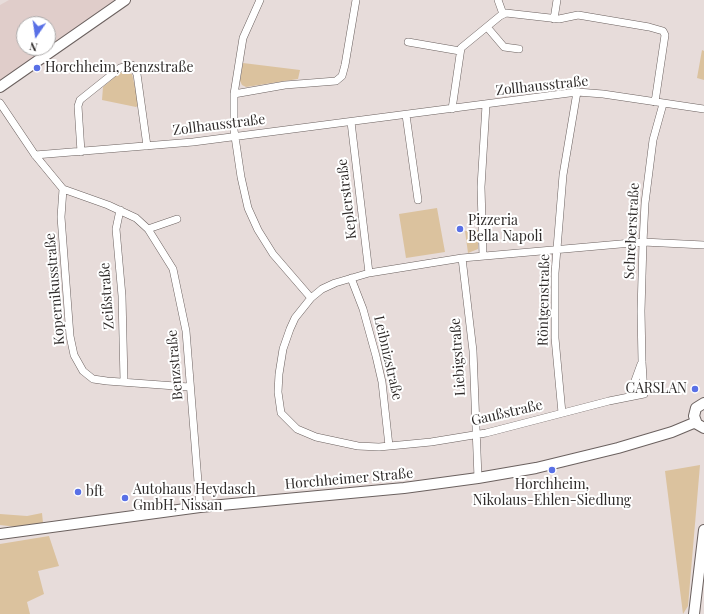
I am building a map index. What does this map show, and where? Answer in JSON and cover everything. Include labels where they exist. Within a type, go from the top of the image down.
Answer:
[{"type":"main road","points":[[0,87],[125,0]]},
{"type":"main road","points":[[702,427],[694,416],[695,410],[704,403]]},
{"type":"main road","name":"Horchheimer Straße","points":[[0,534],[200,507],[404,488],[478,478],[539,467],[618,448],[672,432],[702,427]]},
{"type":"main road","points":[[694,614],[704,530]]},
{"type":"street","points":[[260,0],[243,38],[234,94],[233,116],[244,194],[253,220],[273,254],[311,298]]},
{"type":"street","points":[[234,94],[285,85],[336,81],[342,76],[345,65],[356,0]]},
{"type":"street","points":[[498,0],[503,14]]},
{"type":"street","points":[[554,19],[557,0]]},
{"type":"street","points":[[452,109],[460,51],[503,14],[554,19],[578,15],[649,27],[663,31],[665,35],[655,102]]},
{"type":"street","points":[[487,27],[504,47],[519,49]]},
{"type":"street","points":[[408,42],[460,51]]},
{"type":"street","points":[[81,152],[78,106],[80,100],[120,68],[132,65],[137,74],[147,146]]},
{"type":"street","name":"Zollhausstraße","points":[[35,155],[147,146],[235,136],[486,105],[577,92],[603,94],[704,110]]},
{"type":"street","name":"Röntgenstraße","points":[[562,413],[555,338],[555,281],[564,168],[577,92]]},
{"type":"street","points":[[0,103],[35,155],[63,189]]},
{"type":"street","name":"Schreberstraße","points":[[629,397],[644,394],[642,362],[643,242],[650,158],[663,104]]},
{"type":"street","points":[[483,256],[481,187],[486,105]]},
{"type":"street","points":[[406,115],[418,200]]},
{"type":"street","name":"Keplerstraße","points":[[351,122],[369,273]]},
{"type":"street","name":"Benzstraße","points":[[63,189],[120,210],[136,218],[148,229],[173,269],[186,331],[189,387],[200,507]]},
{"type":"street","name":"Kopernikusstraße","points":[[63,189],[61,216],[70,336],[74,355],[85,374],[93,379],[189,387]]},
{"type":"street","name":"Zeißstraße","points":[[120,210],[116,229],[122,296],[124,381]]},
{"type":"street","points":[[148,229],[178,219]]},
{"type":"street","name":"Gaußstraße","points":[[629,397],[475,435],[390,446],[358,446],[316,437],[297,429],[281,413],[278,382],[283,349],[295,318],[311,298],[329,286],[351,278],[369,273],[462,258],[557,249],[643,242],[704,245]]},
{"type":"street","name":"Liebigstraße","points":[[462,258],[472,351],[478,478]]},
{"type":"street","name":"Leibnizstraße","points":[[351,278],[363,308],[376,356],[382,382],[390,446]]},
{"type":"street","name":"Schreberstraße","points":[[629,397],[642,362]]},
{"type":"shaded area","points":[[9,0],[115,0],[56,41],[56,16],[16,16],[16,56],[36,56],[0,81],[0,5]]},
{"type":"shaded area","points":[[702,50],[704,51],[704,80],[697,78]]},
{"type":"shaded area","points":[[243,63],[300,70],[298,79],[246,87],[242,85],[240,81]]},
{"type":"shaded area","points":[[122,71],[132,74],[139,104],[136,107],[102,100],[103,87]]},
{"type":"shaded area","points":[[437,208],[445,252],[406,258],[399,214]]},
{"type":"shaded area","points":[[478,230],[478,249],[468,253],[465,231]]},
{"type":"shaded area","points":[[700,465],[688,606],[683,614],[665,471]]},
{"type":"shaded area","points":[[42,513],[43,523],[17,527],[0,525],[0,514],[27,516]]},
{"type":"shaded area","points":[[49,536],[59,566],[38,571],[44,594],[27,602],[30,614],[0,614],[0,544]]},
{"type":"place","name":"Horchheim, Benzstraße","points":[[37,68]]},
{"type":"place","name":"Pizzeria Bella Napoli","points":[[460,229]]},
{"type":"place","name":"CARSLAN","points":[[695,389]]},
{"type":"place","name":"Horchheim, Nikolaus-Ehlen-Siedlung","points":[[552,470]]},
{"type":"place","name":"bft","points":[[78,492]]},
{"type":"place","name":"Autohaus Heydasch GmbH, Nissan","points":[[125,498]]}]
